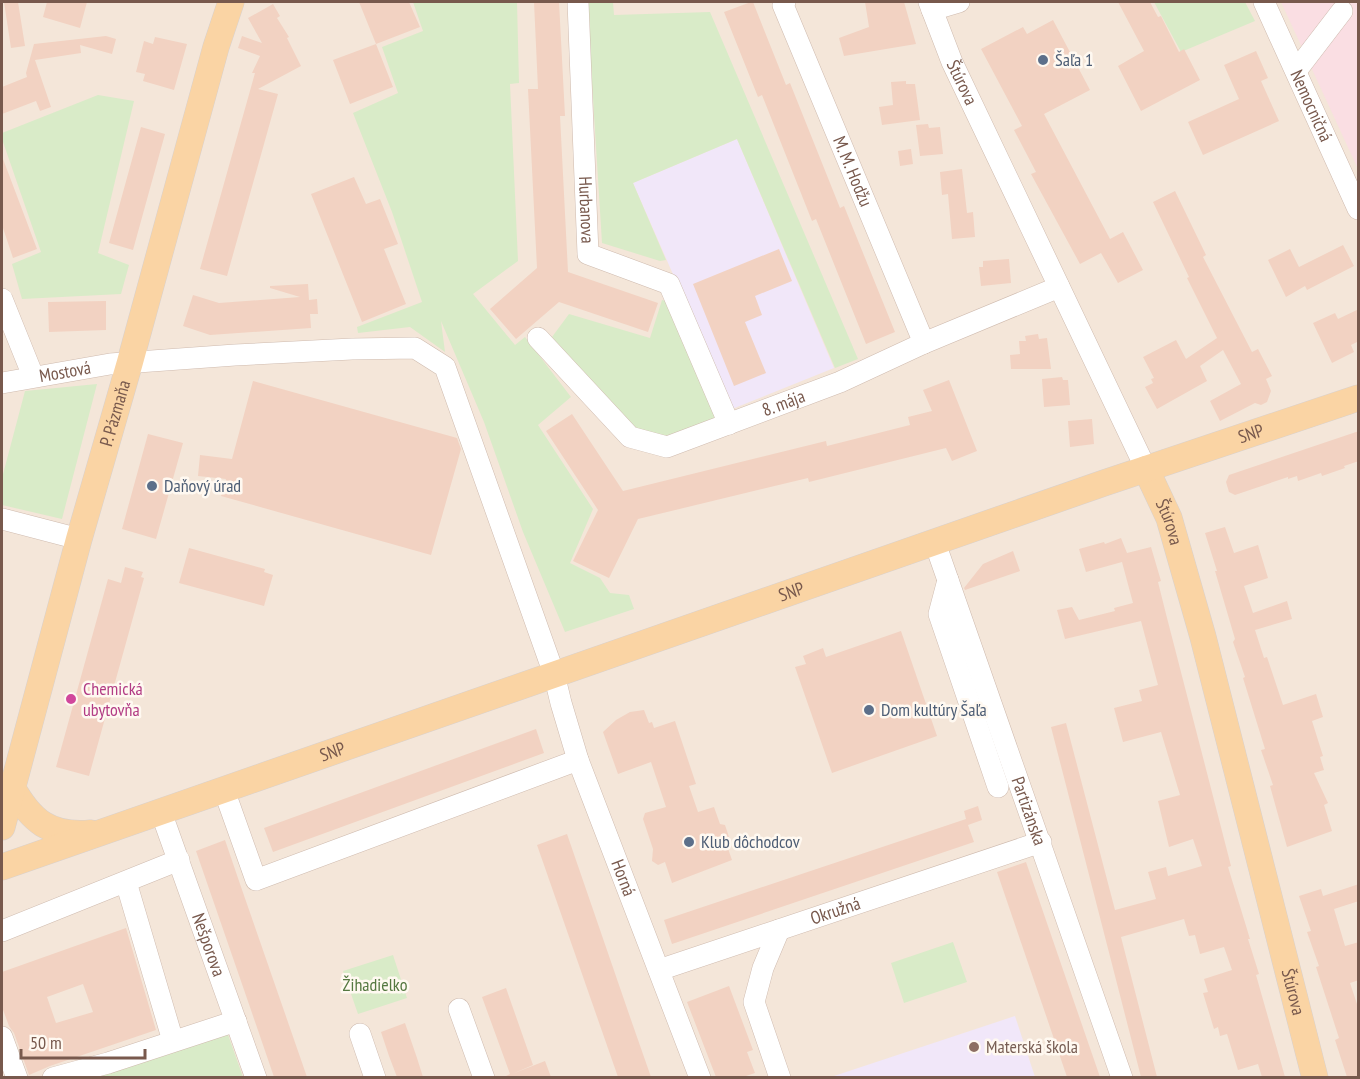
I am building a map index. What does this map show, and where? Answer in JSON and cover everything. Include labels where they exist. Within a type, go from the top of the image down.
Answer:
[{"type":"main road","name":"P. Pázmaňa","points":[[3,820],[216,46],[231,2]]},
{"type":"main road","name":"SNP","points":[[2,867],[1146,469],[1359,398]]},
{"type":"main road","name":"Štúrova","points":[[1146,469],[1169,518],[1203,637],[1315,1077]]},
{"type":"main road","points":[[12,787],[24,807],[36,820],[54,829],[75,835],[105,832]]},
{"type":"street","name":"Hurbanova","points":[[578,2],[588,254],[669,284],[729,424]]},
{"type":"street","name":"M. M. Hodžu","points":[[785,2],[783,5],[924,343]]},
{"type":"street","points":[[931,6],[959,2]]},
{"type":"street","name":"Nemocničná","points":[[1264,2],[1359,209]]},
{"type":"street","name":"Štúrova","points":[[931,6],[952,62],[1146,469]]},
{"type":"street","points":[[1296,71],[1342,11]]},
{"type":"street","name":"8. mája","points":[[537,338],[630,437],[667,447],[840,382],[924,343],[1059,287]]},
{"type":"street","points":[[2,299],[33,376]]},
{"type":"street","name":"Mostová","points":[[2,383],[33,376],[130,362],[352,349],[415,348],[446,367],[544,645]]},
{"type":"street","points":[[2,519],[79,538]]},
{"type":"street","name":"Partizánska","points":[[935,543],[948,580],[974,683],[1041,842],[1122,1077]]},
{"type":"street","points":[[524,685],[544,645]]},
{"type":"street","name":"Horná","points":[[544,645],[578,760],[700,1077]]},
{"type":"street","points":[[974,683],[998,787]]},
{"type":"street","points":[[224,790],[256,880],[578,760]]},
{"type":"street","name":"Nešporova","points":[[161,812],[256,1077]]},
{"type":"street","name":"Okružná","points":[[659,970],[1041,842]]},
{"type":"street","points":[[2,931],[179,860]]},
{"type":"street","points":[[126,882],[173,1041]]},
{"type":"street","points":[[779,930],[763,968],[754,1002],[780,1077]]},
{"type":"street","points":[[459,1009],[484,1077]]},
{"type":"street","points":[[53,1077],[108,1063],[236,1021]]},
{"type":"street","points":[[360,1034],[375,1077]]},
{"type":"street","points":[[2,1037],[17,1077]]},
{"type":"shaded area","points":[[2,2],[1358,2],[1358,1077],[2,1077]]},
{"type":"shaded area","points":[[1281,2],[1358,2],[1358,169]]},
{"type":"shaded area","points":[[737,139],[834,368],[732,409],[633,183]]},
{"type":"shaded area","name":"Materská škola","points":[[1015,1016],[1035,1077],[831,1077]]},
{"type":"green space","points":[[413,2],[517,2],[519,83],[510,84],[518,261],[473,294],[515,345],[525,337],[571,397],[538,425],[593,509],[570,563],[600,578],[610,593],[629,595],[634,609],[565,632],[523,532],[484,422],[441,321],[445,352],[410,327],[358,333],[357,327],[422,302],[392,212],[353,113],[398,93],[382,47],[423,31]]},
{"type":"green space","points":[[587,2],[613,2],[614,15],[710,12],[858,359],[835,368],[737,139],[633,183],[666,260],[660,261],[602,243]]},
{"type":"green space","points":[[1154,2],[1245,2],[1255,21],[1181,52]]},
{"type":"green space","points":[[98,95],[134,101],[98,253],[129,265],[121,294],[22,299],[12,264],[41,252],[2,139],[2,133]]},
{"type":"green space","points":[[662,300],[670,302],[722,418],[657,439],[635,432],[552,337],[569,314],[650,338]]},
{"type":"green space","points":[[97,384],[62,519],[2,505],[2,478],[25,391]]},
{"type":"green space","points":[[953,942],[967,982],[904,1003],[891,963]]},
{"type":"green space","name":"Žihadielko","points":[[393,955],[407,998],[358,1014],[343,971]]},
{"type":"green space","points":[[226,1029],[243,1077],[100,1078],[107,1070]]},
{"type":"building","points":[[4,2],[18,2],[25,46],[11,48]]},
{"type":"building","points":[[47,2],[87,2],[80,28],[43,17]]},
{"type":"building","points":[[359,2],[409,2],[420,27],[376,44]]},
{"type":"building","points":[[534,2],[559,2],[565,116],[560,116],[568,272],[658,303],[648,332],[559,302],[516,339],[490,309],[537,268],[528,89],[538,89]]},
{"type":"building","points":[[753,2],[786,85],[790,83],[840,208],[844,206],[895,332],[866,344],[816,219],[812,221],[762,95],[758,97],[724,12]]},
{"type":"building","points":[[865,2],[904,2],[916,44],[844,56],[839,38],[869,27]]},
{"type":"building","points":[[1118,2],[1150,2],[1158,17],[1161,16],[1179,52],[1184,49],[1200,80],[1141,111],[1118,66],[1144,51]]},
{"type":"building","points":[[273,4],[280,16],[277,18],[289,37],[287,38],[301,66],[258,89],[278,94],[227,276],[200,269],[255,73],[252,73],[260,56],[238,48],[242,36],[262,43],[248,18]]},
{"type":"building","points":[[1053,20],[1090,90],[1044,114],[1110,239],[1123,232],[1143,270],[1118,283],[1101,253],[1080,264],[1031,174],[1036,172],[1014,130],[1022,126],[981,49],[1023,27],[1027,34]]},
{"type":"building","points":[[106,36],[116,39],[112,54],[80,45],[81,53],[35,60],[51,107],[40,111],[36,101],[2,114],[2,87],[27,77],[26,73],[34,44]]},
{"type":"building","points":[[155,37],[187,44],[174,90],[143,81],[145,74],[136,72],[144,41],[153,44]]},
{"type":"building","points":[[376,44],[393,87],[350,104],[333,60]]},
{"type":"building","points":[[1256,51],[1268,78],[1261,81],[1279,121],[1203,155],[1188,122],[1239,99],[1224,65]]},
{"type":"building","points":[[906,81],[906,84],[915,84],[920,120],[882,125],[879,107],[893,105],[891,82]]},
{"type":"building","points":[[928,124],[929,128],[940,127],[943,154],[920,156],[916,125]]},
{"type":"building","points":[[141,127],[165,134],[133,250],[109,243]]},
{"type":"building","points":[[911,149],[913,164],[900,166],[898,151]]},
{"type":"building","points":[[2,159],[37,249],[13,258],[2,225]]},
{"type":"building","points":[[962,169],[967,213],[973,212],[975,237],[952,239],[948,194],[942,195],[940,172]]},
{"type":"building","points":[[354,177],[366,204],[380,199],[398,244],[384,249],[406,304],[362,322],[311,194]]},
{"type":"building","points":[[1175,191],[1206,255],[1203,257],[1252,352],[1258,349],[1272,376],[1266,379],[1271,391],[1267,402],[1261,405],[1255,403],[1220,421],[1210,401],[1241,384],[1223,350],[1200,366],[1207,381],[1157,409],[1145,387],[1153,383],[1151,379],[1154,378],[1143,357],[1176,340],[1186,359],[1217,338],[1153,202]]},
{"type":"building","points":[[1343,245],[1354,266],[1307,290],[1305,286],[1286,297],[1268,260],[1290,249],[1299,267]]},
{"type":"building","points":[[779,249],[792,281],[755,296],[762,315],[745,322],[766,373],[734,386],[693,284]]},
{"type":"building","points":[[1009,259],[1011,283],[981,286],[979,267],[983,267],[983,261]]},
{"type":"building","points":[[308,284],[309,300],[317,299],[318,314],[310,314],[311,328],[210,335],[183,326],[193,295],[219,303],[300,297],[270,288],[270,286]]},
{"type":"building","points":[[106,301],[106,330],[49,332],[48,302]]},
{"type":"building","points":[[1359,309],[1359,341],[1351,345],[1354,352],[1332,363],[1313,323],[1335,313],[1338,319]]},
{"type":"building","points":[[1038,334],[1039,339],[1047,338],[1051,369],[1011,369],[1010,355],[1020,354],[1019,341],[1026,341],[1025,336]]},
{"type":"building","points":[[1062,377],[1063,380],[1068,380],[1070,405],[1044,407],[1042,379]]},
{"type":"building","points":[[949,380],[977,451],[952,461],[946,448],[809,482],[808,478],[638,519],[609,578],[573,561],[598,510],[546,431],[572,414],[623,491],[826,441],[827,446],[910,425],[908,417],[932,411],[923,390]]},
{"type":"building","points":[[253,381],[457,438],[461,449],[431,555],[221,496],[226,479],[198,476],[200,455],[232,459]]},
{"type":"building","points":[[1092,419],[1094,444],[1070,447],[1068,421]]},
{"type":"building","points":[[1359,431],[1359,461],[1344,466],[1345,468],[1298,481],[1297,476],[1288,479],[1288,477],[1235,495],[1229,492],[1226,482],[1229,475]]},
{"type":"building","name":"Daňový úrad","points":[[148,434],[183,443],[156,539],[122,529]]},
{"type":"building","points":[[1225,527],[1234,553],[1258,545],[1268,578],[1244,586],[1253,613],[1287,601],[1292,619],[1255,630],[1283,705],[1316,694],[1323,717],[1312,721],[1323,756],[1320,757],[1324,770],[1314,773],[1328,803],[1324,805],[1332,831],[1287,847],[1270,786],[1273,785],[1261,750],[1265,749],[1233,642],[1235,639],[1205,533]]},
{"type":"building","points":[[1121,538],[1127,553],[1151,547],[1231,866],[1228,867],[1250,939],[1248,939],[1259,974],[1256,975],[1285,1077],[1262,1077],[1258,1064],[1238,1070],[1227,1034],[1220,1036],[1218,1027],[1214,1029],[1203,993],[1208,992],[1204,979],[1232,970],[1224,947],[1200,954],[1195,935],[1189,936],[1184,919],[1121,937],[1157,1077],[1141,1077],[1051,727],[1066,723],[1115,910],[1156,899],[1148,872],[1166,867],[1168,876],[1202,866],[1193,839],[1169,847],[1158,801],[1180,795],[1161,732],[1123,742],[1114,708],[1142,701],[1139,690],[1158,685],[1141,621],[1065,639],[1057,610],[1072,607],[1079,620],[1115,611],[1114,608],[1133,603],[1122,562],[1086,572],[1079,549]]},
{"type":"building","points":[[189,548],[265,569],[264,572],[273,575],[264,606],[179,583]]},
{"type":"building","points":[[1013,551],[1020,571],[965,590],[964,588],[983,564]]},
{"type":"building","points":[[125,567],[143,572],[141,577],[144,578],[89,776],[56,767],[108,579],[121,583]]},
{"type":"building","name":"Dom kultúry Šaľa","points":[[901,631],[937,736],[832,773],[795,667],[806,664],[803,656],[823,648],[826,657]]},
{"type":"building","points":[[644,710],[649,723],[652,722],[654,728],[675,721],[696,784],[689,786],[698,812],[714,807],[720,824],[725,825],[730,840],[726,843],[732,860],[672,883],[665,862],[658,865],[652,861],[653,849],[643,819],[645,813],[666,807],[651,762],[618,774],[603,732],[616,720],[630,712]]},
{"type":"building","points":[[536,729],[544,753],[273,852],[264,828]]},
{"type":"building","points":[[978,806],[982,820],[968,825],[974,842],[672,944],[664,920],[966,819],[964,811]]},
{"type":"building","points":[[567,834],[651,1077],[618,1077],[537,845]]},
{"type":"building","points":[[225,840],[307,1077],[274,1077],[196,851]]},
{"type":"building","points":[[1026,862],[1100,1077],[1067,1077],[997,872]]},
{"type":"building","points":[[1359,884],[1359,901],[1334,909],[1345,946],[1359,942],[1359,980],[1350,983],[1359,1010],[1359,1077],[1347,1077],[1335,1040],[1339,1038],[1307,932],[1311,931],[1299,896],[1321,889],[1323,896]]},
{"type":"building","points":[[126,928],[156,1030],[29,1075],[2,1007],[2,972]],"holes":[[[83,984],[93,1012],[56,1023],[47,997]]]},
{"type":"building","points":[[729,986],[753,1050],[747,1052],[755,1073],[743,1077],[716,1077],[687,1002]]},
{"type":"building","points":[[506,988],[533,1065],[512,1074],[545,1061],[551,1077],[504,1077],[510,1074],[482,997]]},
{"type":"building","points":[[405,1023],[423,1077],[397,1077],[381,1032]]},
{"type":"place","name":"Šaľa 1","points":[[1043,60]]},
{"type":"place","name":"Daňový úrad","points":[[152,486]]},
{"type":"place","name":"Chemická ubytovňa","points":[[71,699]]},
{"type":"place","name":"Dom kultúry Šaľa","points":[[869,710]]},
{"type":"place","name":"Klub dôchodcov","points":[[689,842]]},
{"type":"place","name":"Materská škola","points":[[974,1047]]}]
